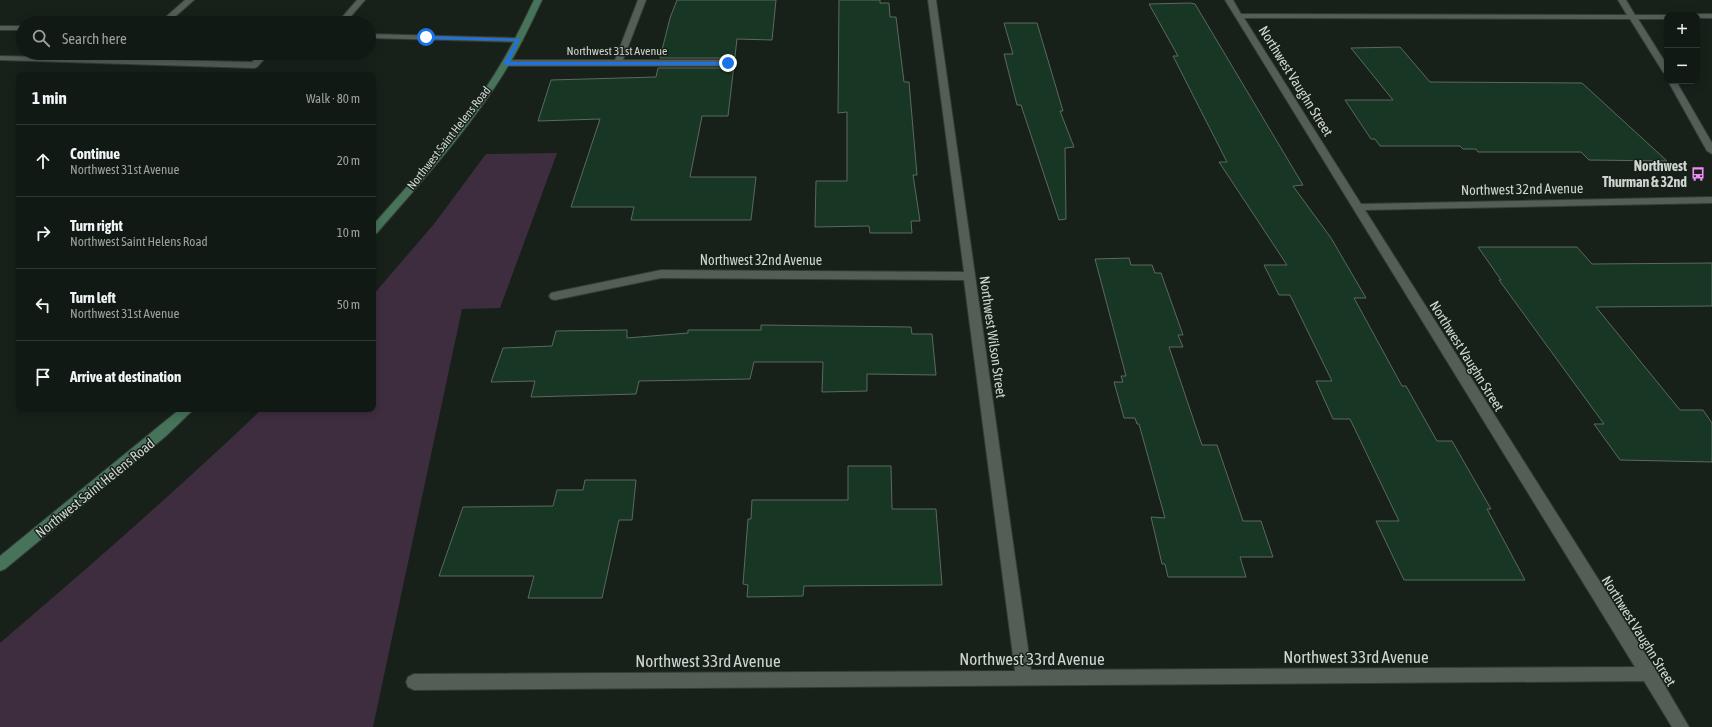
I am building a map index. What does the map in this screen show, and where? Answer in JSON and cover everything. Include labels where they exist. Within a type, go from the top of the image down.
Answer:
[{"type":"main road","name":"Northwest Saint Helens Road","points":[[376,228],[430,166],[471,114],[506,63],[538,0]]},
{"type":"main road","name":"Northwest Saint Helens Road","points":[[0,565],[162,433],[185,412]]},
{"type":"street","points":[[171,16],[190,0]]},
{"type":"street","points":[[347,16],[361,0]]},
{"type":"street","points":[[618,64],[642,0]]},
{"type":"street","name":"Northwest Wilson Street","points":[[932,0],[1024,678]]},
{"type":"street","name":"Northwest Vaughn Street","points":[[1229,0],[1356,207],[1681,727]]},
{"type":"street","points":[[1622,0],[1664,67]]},
{"type":"street","points":[[1238,16],[1664,17]]},
{"type":"street","points":[[1700,16],[1712,16]]},
{"type":"street","points":[[0,28],[16,28]]},
{"type":"street","points":[[376,36],[519,40]]},
{"type":"street","points":[[0,58],[16,58]]},
{"type":"street","points":[[84,60],[254,65],[259,60]]},
{"type":"street","name":"Northwest 31st Avenue","points":[[506,63],[728,63]]},
{"type":"street","points":[[1674,84],[1712,151]]},
{"type":"street","name":"Northwest 32nd Avenue","points":[[1356,207],[1712,200]]},
{"type":"street","name":"Northwest 32nd Avenue","points":[[555,296],[662,274],[969,276]]},
{"type":"street","name":"Northwest 33rd Avenue","points":[[414,682],[1649,674]]},
{"type":"shaded area","points":[[557,153],[500,308],[462,309],[373,727],[0,727],[0,643],[132,528],[259,412],[376,412],[376,292],[434,224],[486,154]]},
{"type":"building","points":[[677,0],[776,0],[772,40],[737,39],[728,116],[702,116],[690,177],[756,177],[751,220],[631,220],[634,207],[571,207],[600,119],[538,121],[551,80],[656,77],[658,68],[728,68],[733,64],[733,62],[728,58],[660,58],[670,18]]},
{"type":"building","points":[[839,0],[880,0],[880,3],[889,3],[890,17],[896,17],[904,82],[909,82],[917,175],[913,175],[920,221],[911,221],[912,233],[870,233],[869,226],[815,227],[816,181],[847,181],[847,112],[838,113]]},
{"type":"building","points":[[1149,4],[1195,4],[1303,185],[1293,186],[1331,238],[1366,298],[1354,298],[1402,386],[1406,386],[1437,441],[1452,441],[1491,509],[1487,509],[1525,580],[1404,580],[1376,521],[1399,521],[1350,419],[1333,419],[1316,381],[1332,381],[1290,295],[1279,295],[1264,265],[1287,265],[1219,162],[1227,162],[1173,56],[1178,56]]},
{"type":"building","points":[[1004,23],[1037,23],[1063,111],[1060,111],[1074,147],[1065,148],[1066,219],[1059,220],[1021,105],[1017,105],[1004,54],[1013,54]]},
{"type":"building","points":[[1400,47],[1430,82],[1582,83],[1667,161],[1589,160],[1581,152],[1478,152],[1476,149],[1463,149],[1460,146],[1380,146],[1375,139],[1371,139],[1345,100],[1393,100],[1351,48]]},
{"type":"building","points":[[1478,247],[1577,247],[1592,264],[1712,263],[1712,306],[1596,307],[1680,410],[1703,410],[1712,423],[1712,462],[1620,460],[1594,424],[1604,424],[1499,280],[1501,280]]},
{"type":"building","points":[[1129,258],[1131,265],[1152,265],[1155,273],[1161,273],[1183,335],[1178,335],[1183,347],[1169,347],[1202,445],[1217,445],[1243,521],[1261,521],[1273,557],[1240,557],[1246,577],[1168,577],[1165,564],[1162,564],[1151,517],[1165,518],[1139,424],[1137,424],[1135,418],[1124,418],[1114,382],[1123,382],[1121,376],[1126,376],[1095,259]]},
{"type":"building","points":[[761,325],[911,327],[912,334],[932,334],[936,375],[867,374],[867,391],[822,392],[823,362],[754,362],[750,379],[639,381],[636,394],[531,397],[535,381],[491,382],[503,348],[552,346],[556,331],[627,330],[627,338],[688,333],[688,330],[761,330]]},
{"type":"building","points":[[848,466],[891,466],[892,509],[936,509],[942,585],[804,586],[803,596],[747,597],[748,585],[743,584],[748,519],[751,519],[752,500],[848,500]]},
{"type":"building","points":[[585,480],[636,480],[632,520],[619,520],[602,598],[528,598],[534,576],[439,576],[463,507],[553,506],[557,490],[583,490]]},
{"type":"place","name":"Northwest Thurman & 32nd","points":[[1698,174]]},
{"type":"route","points":[[426,37],[519,40],[506,63],[728,63]]}]
